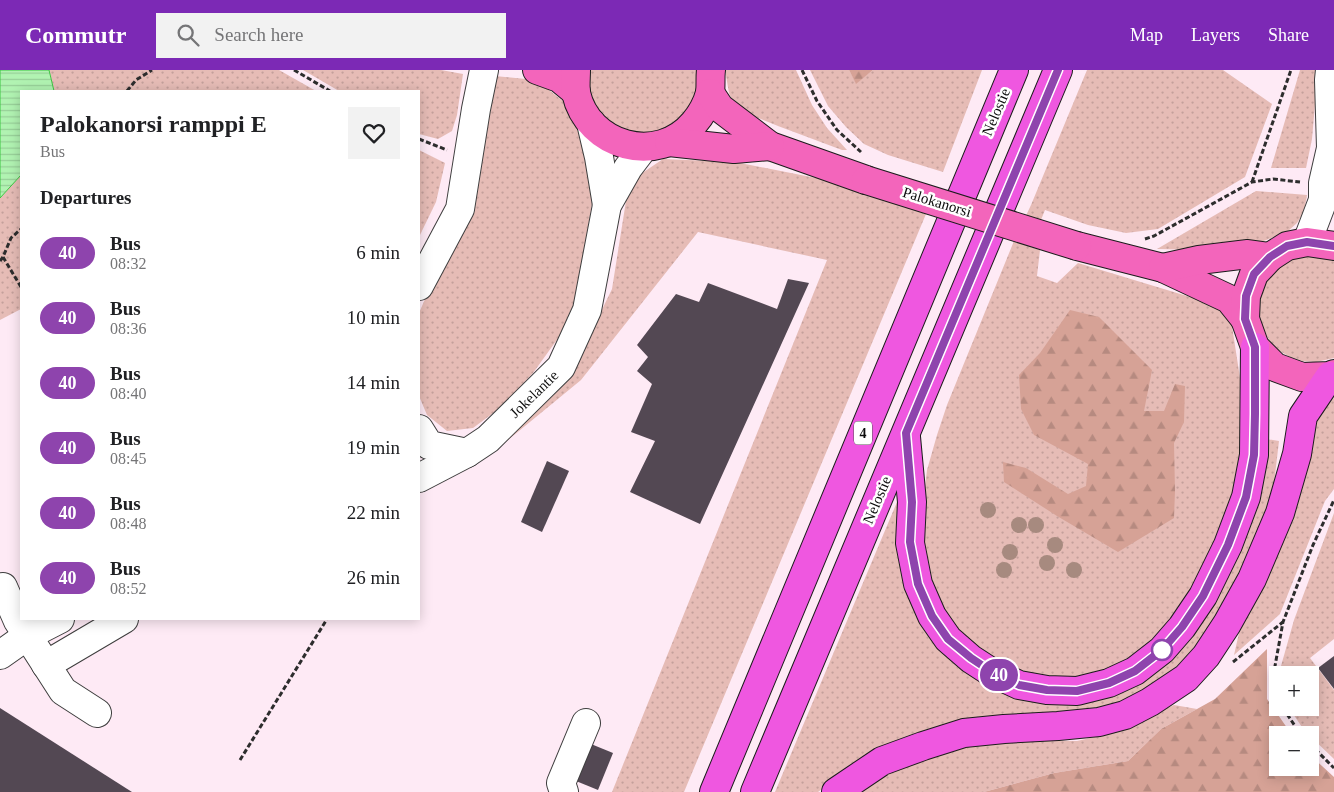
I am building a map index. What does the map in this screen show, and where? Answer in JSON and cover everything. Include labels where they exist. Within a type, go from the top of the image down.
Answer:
[{"type":"highway","name":"Nelostie","points":[[756,792],[1058,70]]},
{"type":"highway","name":"Nelostie","points":[[714,792],[1013,71]]},
{"type":"highway","points":[[906,433],[912,502],[910,542],[918,584],[932,616],[948,639],[992,672],[1019,685],[1047,690],[1077,691],[1109,683],[1135,671],[1162,650],[1182,627],[1203,596],[1228,545],[1246,497],[1254,455],[1255,347]]},
{"type":"highway","points":[[836,792],[882,761],[923,746],[964,733],[1099,722],[1125,715],[1150,702],[1186,678],[1212,648],[1252,579],[1280,513],[1297,454],[1303,416],[1332,375]]},
{"type":"main road","points":[[537,70],[559,78],[576,81],[582,108],[591,122]]},
{"type":"main road","points":[[656,145],[688,131],[702,114],[710,82]]},
{"type":"main road","name":"Palokanorsi","points":[[710,82],[720,108],[770,146]]},
{"type":"main road","name":"Palokanorsi","points":[[591,122],[606,136],[624,145],[734,149],[770,146],[866,167],[1077,246],[1163,268],[1229,299],[1245,319]]},
{"type":"main road","points":[[1332,375],[1302,377],[1275,367],[1255,347],[1245,319],[1246,296],[1254,274],[1270,257],[1287,246],[1307,242],[1334,246]]},
{"type":"main road","name":"Palokanorsi","points":[[1163,268],[1199,260],[1248,254],[1270,257]]},
{"type":"street","points":[[420,284],[460,209],[484,70]]},
{"type":"street","points":[[1307,242],[1323,200],[1324,184],[1332,152],[1330,70]]},
{"type":"street","name":"Jokelantie","points":[[591,122],[607,205]]},
{"type":"street","name":"Jokelantie","points":[[420,477],[467,453],[488,439],[561,367],[587,310],[607,205],[628,168],[656,145]]},
{"type":"street","points":[[422,441],[467,453]]},
{"type":"street","points":[[2,587],[18,621],[63,691],[97,713]]},
{"type":"street","points":[[0,655],[28,636],[58,620]]},
{"type":"street","points":[[46,665],[122,620]]},
{"type":"street","points":[[564,792],[561,784],[586,723]]},
{"type":"path","points":[[128,90],[136,80],[152,70]]},
{"type":"path","points":[[294,70],[328,90]]},
{"type":"path","points":[[802,70],[816,101],[837,130],[860,151],[866,167]]},
{"type":"path","points":[[1252,182],[1291,70]]},
{"type":"path","points":[[420,138],[455,153]]},
{"type":"path","points":[[1140,241],[1154,236],[1252,182],[1272,179],[1302,182]]},
{"type":"path","points":[[0,261],[11,238],[20,230]]},
{"type":"path","points":[[3,258],[20,285]]},
{"type":"path","points":[[1274,666],[1283,622],[1313,546],[1334,500]]},
{"type":"path","points":[[240,760],[326,620]]},
{"type":"path","points":[[1229,665],[1283,622]]},
{"type":"path","points":[[1319,753],[1334,768]]},
{"type":"shaded area","points":[[0,70],[49,70],[54,90],[20,90],[20,176],[0,198]]},
{"type":"shaded area","points":[[49,70],[279,70],[314,90],[54,90]]},
{"type":"shaded area","points":[[303,70],[441,70],[463,74],[457,115],[452,131],[438,139],[420,134],[420,90],[337,90]]},
{"type":"shaded area","points":[[588,70],[697,70],[697,84],[688,108],[678,120],[665,128],[650,132],[635,132],[620,128],[607,120],[596,107],[589,89]]},
{"type":"shaded area","points":[[725,70],[796,70],[812,105],[827,128],[847,150],[842,150],[746,113],[732,100]]},
{"type":"shaded area","points":[[810,70],[849,70],[856,83],[873,70],[982,70],[943,172],[888,155],[864,144],[828,106]]},
{"type":"shaded area","points":[[1087,70],[1223,70],[1272,104],[1245,177],[1158,229],[1126,233],[1088,225],[1045,210],[1030,247],[1040,250],[1037,276],[1057,283],[1078,263],[1210,303],[1222,311],[1232,326],[1242,391],[1244,434],[1229,507],[1213,548],[1193,588],[1174,619],[1155,640],[1130,659],[1103,673],[1077,677],[1049,678],[1026,674],[998,662],[979,649],[959,631],[943,609],[930,580],[922,543],[923,504],[927,470],[947,405]]},
{"type":"shaded area","points":[[1300,70],[1318,70],[1312,139],[1306,168],[1271,168]]},
{"type":"shaded area","points":[[495,76],[536,80],[563,101],[585,145],[592,204],[575,301],[559,337],[533,373],[500,408],[473,428],[447,431],[427,415],[420,398],[420,311],[435,276]]},
{"type":"shaded area","points":[[420,150],[445,163],[436,202],[420,235]]},
{"type":"shaded area","points":[[663,159],[735,162],[831,181],[926,214],[684,792],[612,792],[827,260],[698,232],[581,380],[485,459],[572,371],[612,289],[629,182]]},
{"type":"shaded area","points":[[20,176],[20,310],[0,320],[0,198]]},
{"type":"shaded area","points":[[1256,191],[1307,195],[1304,212],[1297,223],[1287,232],[1261,242],[1204,250],[1157,249]]},
{"type":"shaded area","points":[[1325,253],[1334,256],[1334,358],[1316,362],[1302,361],[1278,350],[1269,340],[1259,316],[1258,302],[1267,277],[1286,259]]},
{"type":"shaded area","points":[[1334,398],[1334,489],[1325,501],[1280,614],[1234,655],[1239,633],[1273,564],[1316,417]]},
{"type":"shaded area","points":[[1266,439],[1279,441],[1273,492],[1256,540],[1223,609],[1176,671],[1135,700],[838,777],[818,792],[775,792],[897,502],[901,502],[908,585],[1012,695],[1174,655]]},
{"type":"shaded area","points":[[1334,513],[1334,639],[1310,658],[1316,666],[1281,666],[1294,620]]},
{"type":"shaded area","points":[[1319,670],[1334,690],[1334,759],[1319,745],[1319,726],[1301,726],[1294,716],[1319,716]]},
{"type":"shaded area","points":[[1174,705],[1197,709],[1161,729],[1128,761],[1054,773],[984,792],[856,792],[891,772],[970,743],[1011,740],[1077,741],[1108,734]]},
{"type":"green space","points":[[849,70],[873,70],[856,84]]},
{"type":"green space","points":[[1070,310],[1099,317],[1152,370],[1144,411],[1164,411],[1175,384],[1185,386],[1184,422],[1174,443],[1174,518],[1118,552],[1004,482],[1003,462],[1026,468],[1068,494],[1086,486],[1088,464],[1034,435],[1021,409],[1019,375],[1040,353]]},
{"type":"green space","points":[[1267,649],[1269,716],[1279,716],[1286,726],[1269,726],[1269,776],[1319,776],[1319,763],[1334,777],[1334,792],[984,792],[1054,773],[1128,761],[1161,729],[1215,699]]},
{"type":"building","points":[[788,279],[809,283],[700,524],[630,492],[655,441],[631,432],[652,384],[637,371],[648,357],[637,345],[676,294],[699,302],[708,283],[777,309]]},
{"type":"building","points":[[547,461],[569,471],[542,532],[521,522]]},
{"type":"building","points":[[1334,656],[1334,689],[1319,669],[1319,667]]},
{"type":"building","points":[[0,708],[132,792],[0,792]]},
{"type":"building","points":[[591,744],[613,753],[598,790],[576,781]]},
{"type":"bus line","name":"40","points":[[1058,70],[906,433],[912,502],[910,542],[918,584],[932,616],[948,639],[992,672],[1019,685],[1047,690],[1077,691],[1109,683],[1135,671],[1162,650],[1182,627],[1203,596],[1228,545],[1246,497],[1254,455],[1255,347],[1245,319],[1246,296],[1254,274],[1270,257],[1287,246],[1307,242],[1334,246]]}]
